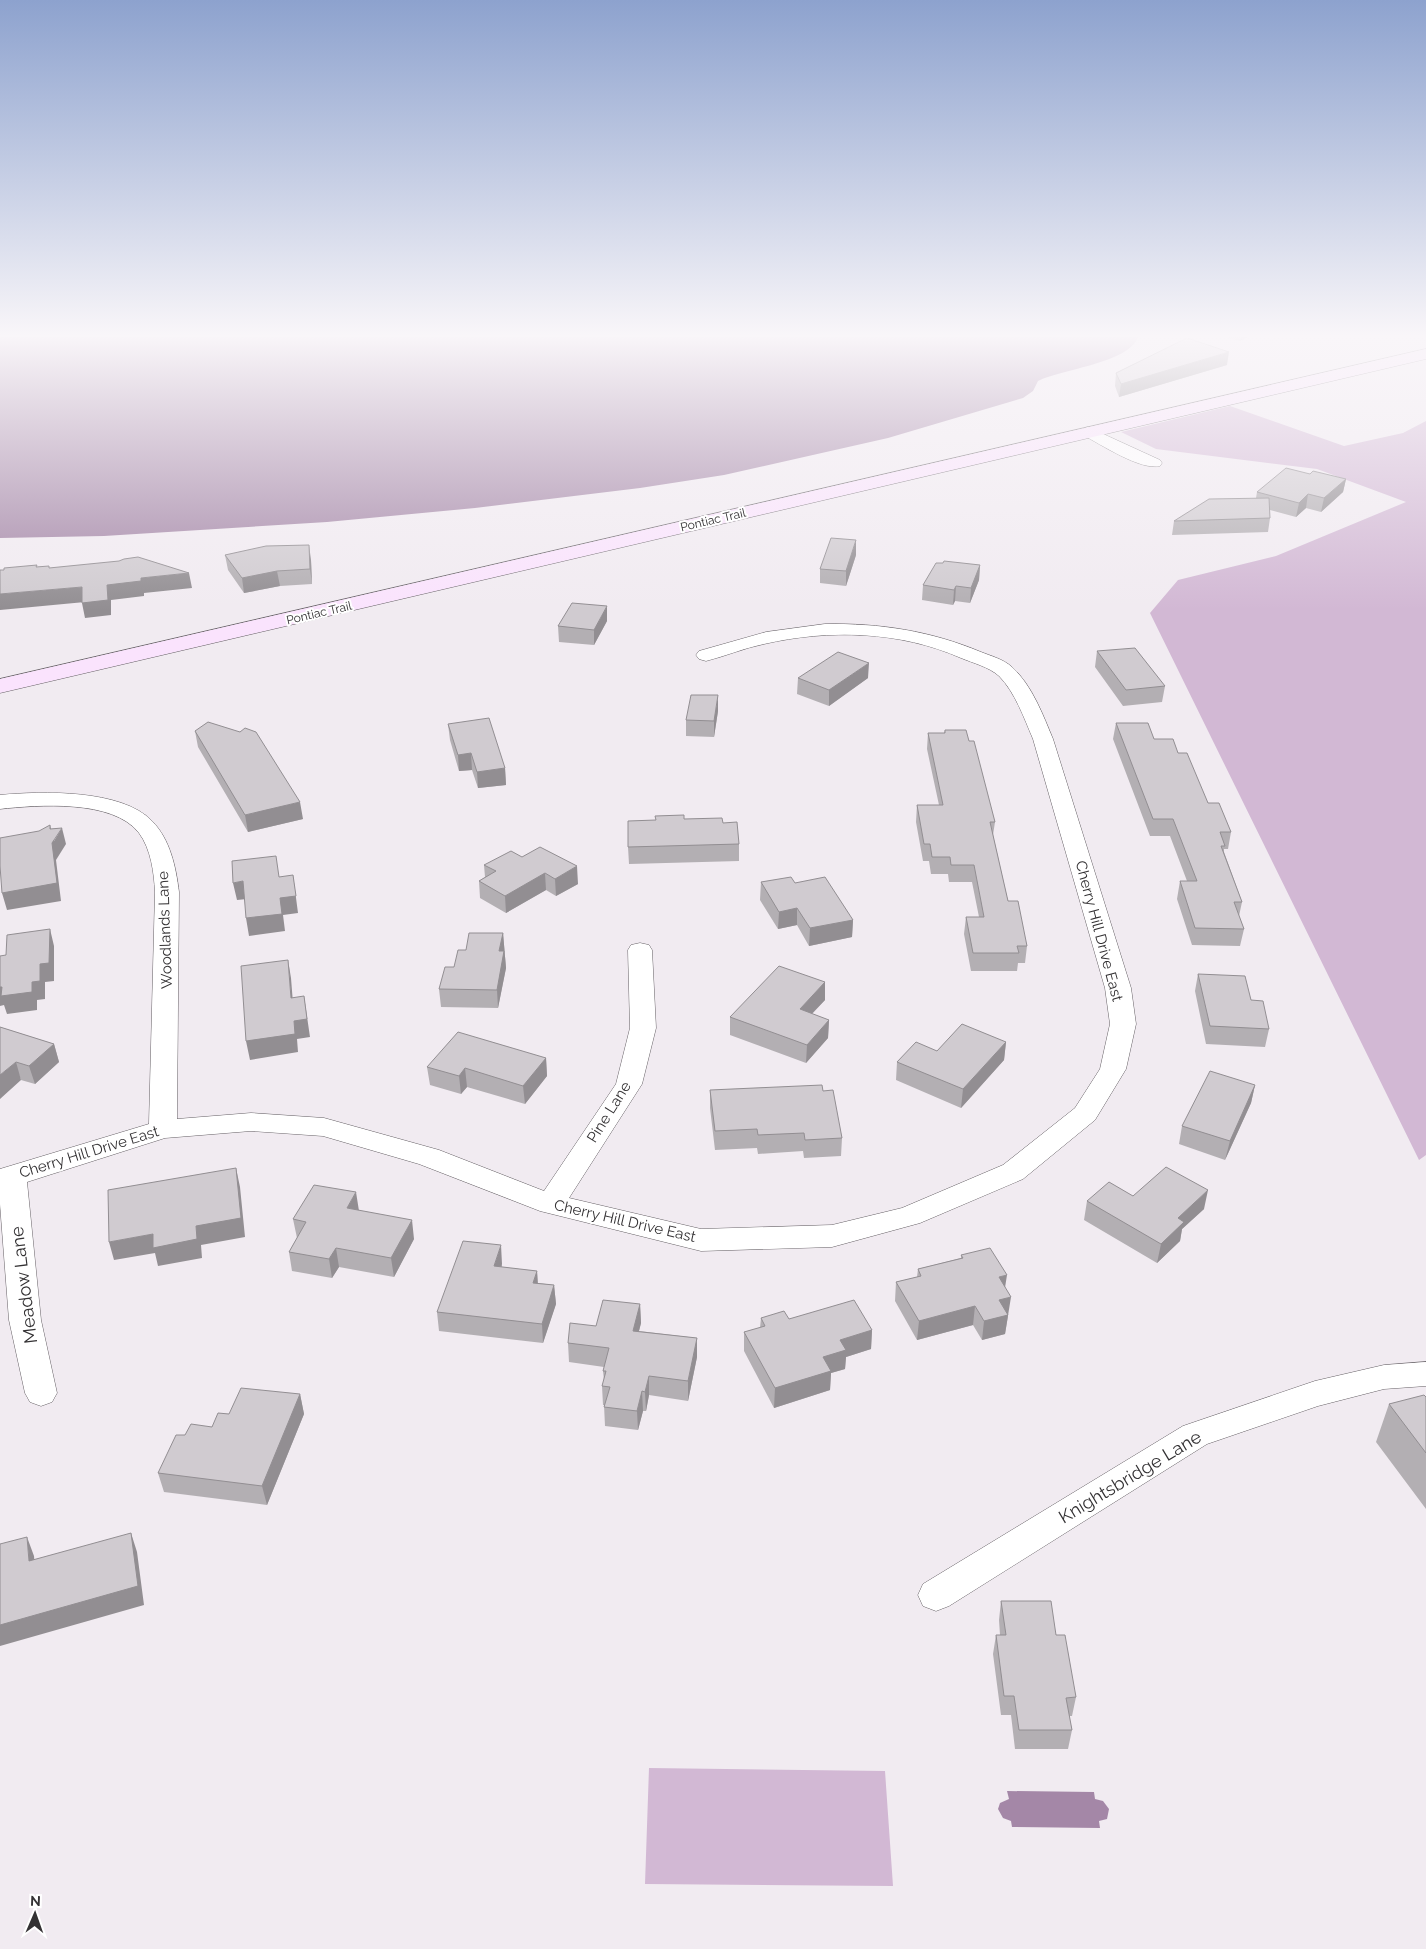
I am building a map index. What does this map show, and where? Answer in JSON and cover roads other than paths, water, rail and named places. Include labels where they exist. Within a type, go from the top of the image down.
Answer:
[{"type":"main road","name":"Pontiac Trail","points":[[0,686],[1106,428]]},
{"type":"street","points":[[1088,432],[1154,463]]},
{"type":"street","name":"Cherry Hill Drive East","points":[[6,1178],[163,1129],[251,1122],[324,1127],[429,1157],[550,1204],[701,1240],[832,1236],[910,1216],[1013,1172],[1085,1114],[1112,1069],[1123,1024],[1113,968],[1043,738],[1030,709],[1006,672],[963,650],[915,637],[861,630],[826,630],[774,636],[706,655]]},
{"type":"street","name":"Woodlands Lane","points":[[0,802],[40,799],[78,800],[116,810],[138,820],[154,838],[165,877],[168,1018],[163,1129]]},
{"type":"street","name":"Pine Lane","points":[[550,1204],[629,1084],[643,1028],[640,950]]},
{"type":"street","name":"Meadow Lane","points":[[6,1178],[25,1320],[41,1393]]},
{"type":"street","name":"Knightsbridge Lane","points":[[936,1595],[1195,1435],[1315,1394],[1384,1376],[1426,1374]]}]
